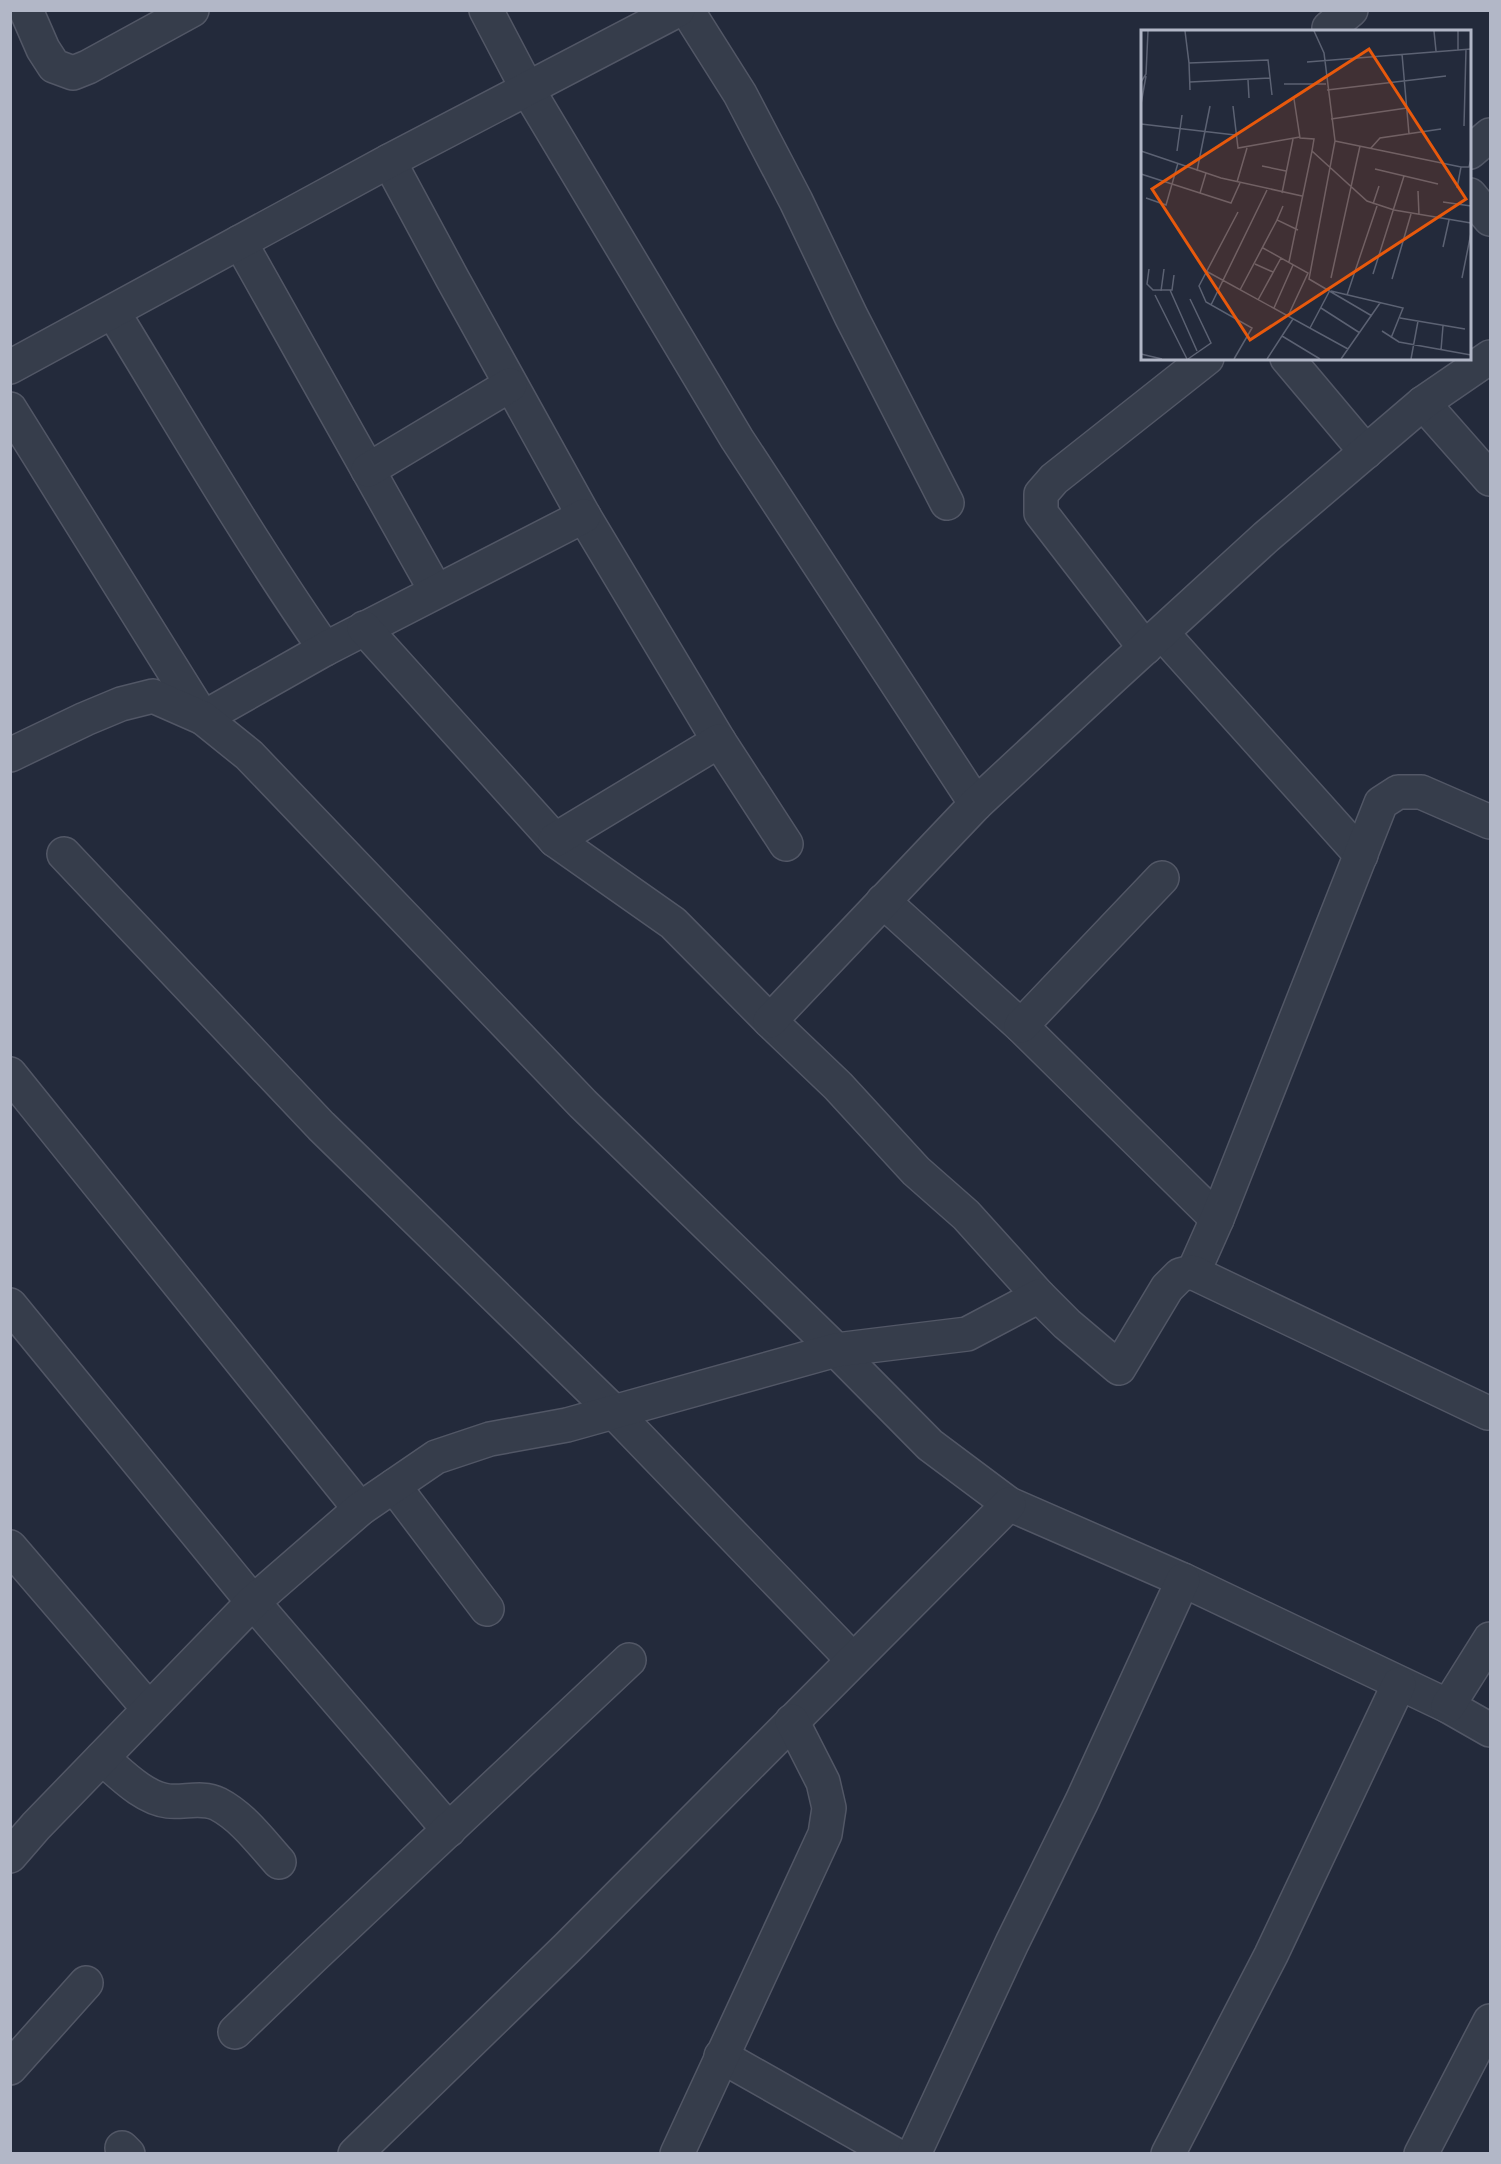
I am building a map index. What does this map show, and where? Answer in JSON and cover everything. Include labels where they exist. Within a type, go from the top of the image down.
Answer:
[{"type":"street","points":[[26,10],[43,49],[54,66],[72,73],[88,67],[192,10]]},
{"type":"street","points":[[486,10],[528,90],[737,439],[976,804]]},
{"type":"street","points":[[10,367],[389,160],[528,90],[678,10]]},
{"type":"street","points":[[687,10],[740,94],[947,503]]},
{"type":"street","points":[[1330,30],[1329,28],[1351,10]]},
{"type":"street","points":[[1471,151],[1491,135]]},
{"type":"street","points":[[389,160],[510,385],[584,516],[718,741],[786,844]]},
{"type":"street","points":[[1471,196],[1491,219]]},
{"type":"street","points":[[240,242],[435,591]]},
{"type":"street","points":[[113,312],[272,573],[325,649]]},
{"type":"street","points":[[770,1021],[976,804],[1153,640],[1266,537],[1424,403],[1491,357]]},
{"type":"street","points":[[1203,360],[1054,479],[1041,494],[1041,513],[1153,640],[1361,855]]},
{"type":"street","points":[[1289,360],[1366,452]]},
{"type":"street","points":[[368,470],[510,385]]},
{"type":"street","points":[[1424,403],[1491,478]]},
{"type":"street","points":[[10,409],[203,718]]},
{"type":"street","points":[[203,718],[364,628],[584,516]]},
{"type":"street","points":[[364,628],[555,840],[673,923],[838,1086],[916,1171],[966,1215],[1067,1324],[1119,1368],[1167,1288],[1180,1275],[1193,1273],[1488,1413]]},
{"type":"street","points":[[12,755],[121,704],[153,696],[203,718],[249,755],[583,1104],[836,1350],[930,1445],[1009,1504],[1183,1580],[1448,1706],[1491,1730]]},
{"type":"street","points":[[555,840],[718,741]]},
{"type":"street","points":[[1193,1273],[1217,1219],[1381,803],[1398,792],[1421,792],[1491,822]]},
{"type":"street","points":[[64,854],[321,1126],[614,1412],[853,1660]]},
{"type":"street","points":[[1022,1026],[1162,878]]},
{"type":"street","points":[[883,901],[1022,1026],[1217,1219]]},
{"type":"street","points":[[10,1074],[360,1509]]},
{"type":"street","points":[[10,1856],[36,1826],[253,1602],[360,1509],[436,1457],[490,1439],[567,1425],[836,1350],[967,1334],[1039,1296]]},
{"type":"street","points":[[10,1305],[253,1602],[449,1830]]},
{"type":"street","points":[[394,1486],[487,1609]]},
{"type":"street","points":[[355,2154],[567,1947],[1009,1504]]},
{"type":"street","points":[[10,1547],[149,1709]]},
{"type":"street","points":[[914,2154],[1012,1943],[1082,1801],[1183,1580]]},
{"type":"street","points":[[1448,1706],[1491,1640]]},
{"type":"street","points":[[235,2032],[629,1660]]},
{"type":"street","points":[[1168,2154],[1271,1955],[1399,1684]]},
{"type":"street","points":[[677,2154],[825,1834],[829,1808],[823,1782],[792,1721]]},
{"type":"street","points":[[102,1758],[144,1792],[167,1801],[194,1800],[216,1803],[234,1814],[279,1862]]},
{"type":"street","points":[[10,2068],[86,1983]]},
{"type":"street","points":[[1421,2154],[1491,2021]]},
{"type":"street","points":[[721,2056],[894,2154]]}]
